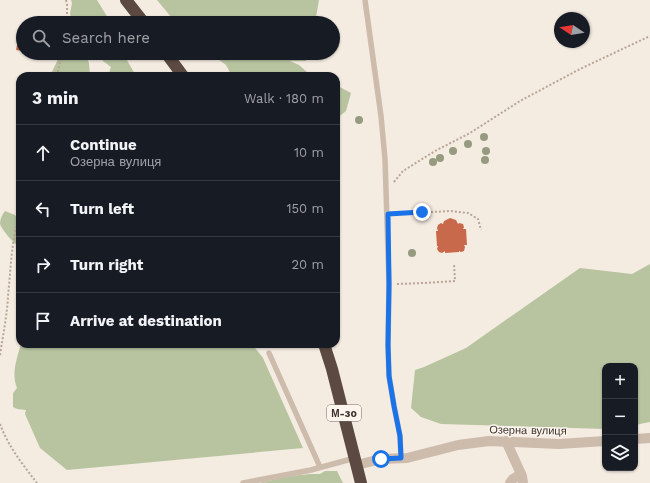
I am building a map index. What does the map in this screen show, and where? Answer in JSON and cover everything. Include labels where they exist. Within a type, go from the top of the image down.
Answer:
[{"type":"highway","points":[[126,0],[139,16]]},
{"type":"highway","points":[[171,60],[179,72]]},
{"type":"highway","name":"М-30","points":[[325,348],[334,376],[361,483]]},
{"type":"street","points":[[638,439],[650,438]]},
{"type":"street","name":"Озерна вулиця","points":[[356,461],[407,458],[458,445],[488,441],[559,444],[602,441]]},
{"type":"street","points":[[506,441],[522,478],[513,480],[510,483]]},
{"type":"lane","points":[[365,0],[381,116],[385,159],[388,214],[389,376],[400,436],[401,458]]},
{"type":"lane","points":[[269,353],[320,467]]},
{"type":"lane","points":[[243,483],[356,461]]},
{"type":"path","points":[[66,0],[67,16]]},
{"type":"path","points":[[386,190],[403,171],[435,151],[470,133],[520,101],[580,69],[650,36]]},
{"type":"path","points":[[58,72],[60,60]]},
{"type":"path","points":[[388,214],[451,210],[468,213],[478,219],[481,230]]},
{"type":"path","points":[[0,354],[7,312],[13,243],[16,228]]},
{"type":"path","points":[[389,284],[455,281],[454,264]]},
{"type":"path","points":[[0,424],[5,437],[22,464],[37,483]]},
{"type":"green space","points":[[71,0],[97,0],[107,16],[71,16]]},
{"type":"green space","points":[[157,0],[319,0],[316,16],[170,16]]},
{"type":"green space","points":[[58,60],[88,60],[89,63],[90,72],[52,72]]},
{"type":"green space","points":[[127,60],[134,72],[109,72],[111,67],[103,61]]},
{"type":"green space","points":[[219,60],[306,60],[290,61],[299,65],[307,72],[230,72],[226,65]]},
{"type":"green space","points":[[340,87],[351,93],[346,111],[340,116]]},
{"type":"green space","points":[[5,211],[16,217],[16,244],[3,230],[0,224],[1,217]]},
{"type":"green space","points":[[650,264],[650,422],[638,424],[638,363],[602,363],[602,429],[441,424],[421,417],[411,408],[415,370],[466,348],[580,268],[632,274]]},
{"type":"green space","points":[[20,348],[255,348],[263,358],[303,448],[67,470],[40,448],[25,414],[26,410],[13,407],[13,393],[17,388],[15,383],[15,366]]},
{"type":"green space","points":[[325,471],[337,471],[343,483],[258,483],[291,476],[320,474]]},
{"type":"building","points":[[450,218],[456,220],[458,224],[463,224],[463,229],[466,229],[467,245],[464,245],[464,251],[461,252],[445,253],[445,251],[442,253],[437,249],[436,231],[438,231],[438,225],[441,223],[443,224],[444,221]]},
{"type":"route","points":[[381,459],[401,458],[400,436],[389,376],[388,214],[422,212]]}]
